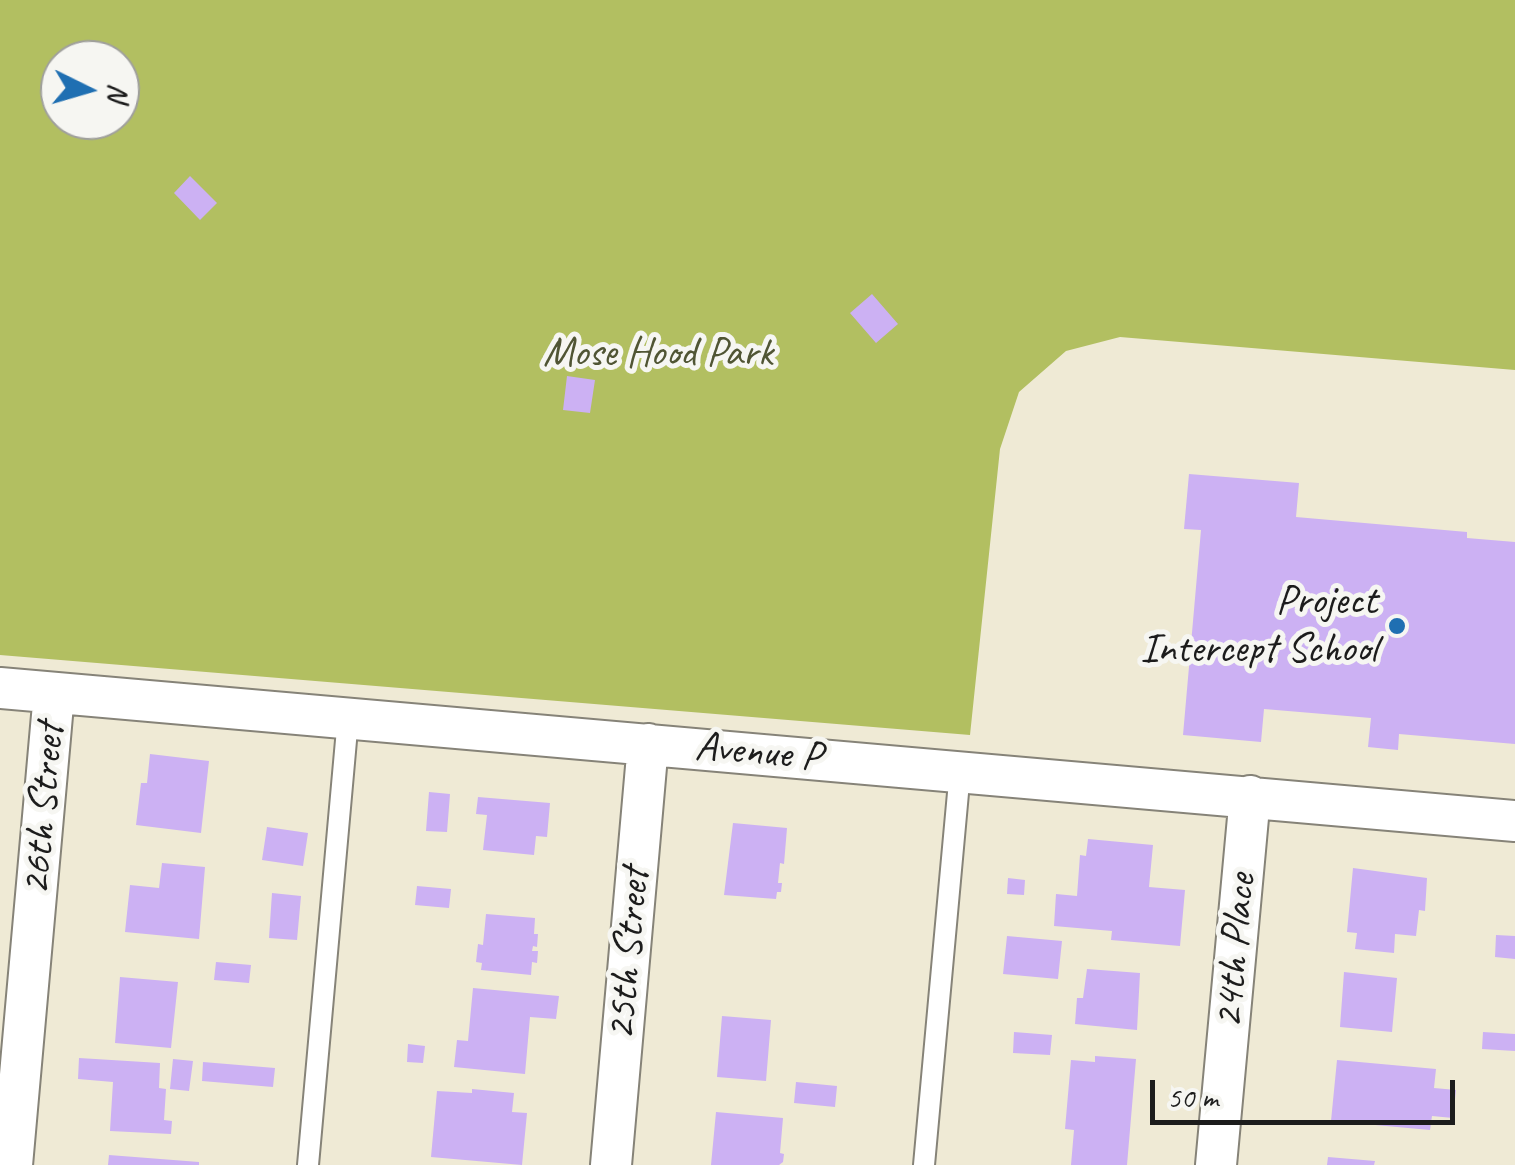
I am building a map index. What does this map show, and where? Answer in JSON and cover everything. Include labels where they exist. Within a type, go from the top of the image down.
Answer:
[{"type":"street","name":"Avenue P","points":[[0,688],[1515,822]]},
{"type":"street","name":"26th Street","points":[[12,1165],[54,693]]},
{"type":"street","name":"25th Street","points":[[611,1165],[648,744]]},
{"type":"street","name":"24th Place","points":[[1216,1165],[1250,796]]},
{"type":"lane","points":[[308,1165],[348,718]]},
{"type":"lane","points":[[924,1165],[960,771]]},
{"type":"green space","name":"Mose Hood Park","points":[[0,0],[1515,0],[1515,370],[1120,337],[1066,351],[1019,392],[1000,449],[970,735],[0,655]]},
{"type":"building","points":[[190,176],[217,203],[200,220],[174,193]]},
{"type":"building","points":[[872,294],[898,324],[876,343],[850,313]]},
{"type":"building","points":[[567,376],[595,380],[590,413],[563,410]]},
{"type":"building","points":[[1189,474],[1299,483],[1296,517],[1467,532],[1467,538],[1515,542],[1515,744],[1399,734],[1398,750],[1368,747],[1371,718],[1264,709],[1261,742],[1183,735],[1201,530],[1184,529]]},
{"type":"building","points":[[150,754],[209,761],[201,833],[136,825],[141,783],[147,783]]},
{"type":"building","points":[[429,792],[450,794],[447,832],[426,831]]},
{"type":"building","points":[[478,797],[550,803],[547,837],[536,836],[534,855],[483,850],[487,815],[476,814]]},
{"type":"building","points":[[733,823],[787,828],[778,883],[782,883],[781,892],[777,892],[776,899],[724,895]]},
{"type":"building","points":[[267,827],[308,833],[303,866],[262,860]]},
{"type":"building","points":[[1088,839],[1153,845],[1149,887],[1185,890],[1180,946],[1111,940],[1112,931],[1054,926],[1056,894],[1077,896],[1080,855],[1086,856]]},
{"type":"building","points":[[162,863],[205,867],[199,939],[125,932],[130,885],[159,888]]},
{"type":"building","points":[[1353,868],[1427,878],[1425,911],[1419,910],[1416,936],[1395,934],[1394,953],[1355,949],[1357,933],[1347,932]]},
{"type":"building","points":[[1008,878],[1025,880],[1024,895],[1007,894]]},
{"type":"building","points":[[417,886],[451,889],[449,908],[415,905]]},
{"type":"building","points":[[272,893],[301,896],[297,940],[269,938]]},
{"type":"building","points":[[486,914],[535,918],[537,947],[533,946],[532,951],[538,951],[531,975],[481,970],[482,963],[476,962],[478,944],[483,945]]},
{"type":"building","points":[[1496,935],[1515,936],[1515,959],[1495,957]]},
{"type":"building","points":[[1007,936],[1062,941],[1058,979],[1003,974]]},
{"type":"building","points":[[216,962],[251,965],[249,983],[214,980]]},
{"type":"building","points":[[1087,969],[1140,973],[1137,1030],[1075,1024],[1077,998],[1083,998]]},
{"type":"building","points":[[1344,972],[1397,978],[1392,1032],[1340,1027]]},
{"type":"building","points":[[120,977],[178,982],[171,1048],[115,1043]]},
{"type":"building","points":[[473,988],[559,996],[556,1019],[530,1017],[525,1074],[454,1067],[457,1040],[468,1041]]},
{"type":"building","points":[[722,1016],[771,1020],[766,1081],[717,1077]]},
{"type":"building","points":[[1014,1032],[1052,1035],[1050,1055],[1013,1053]]},
{"type":"building","points":[[1483,1032],[1515,1034],[1515,1051],[1482,1049]]},
{"type":"building","points":[[408,1044],[425,1046],[423,1063],[407,1062]]},
{"type":"building","points":[[1095,1056],[1136,1059],[1127,1165],[1071,1165],[1074,1130],[1065,1129],[1071,1060],[1095,1062]]},
{"type":"building","points":[[79,1058],[160,1063],[159,1088],[166,1089],[164,1120],[172,1121],[171,1134],[110,1131],[113,1082],[78,1079]]},
{"type":"building","points":[[173,1059],[193,1061],[189,1091],[170,1089]]},
{"type":"building","points":[[1337,1060],[1436,1069],[1434,1088],[1456,1090],[1453,1118],[1432,1116],[1430,1130],[1331,1121]]},
{"type":"building","points":[[203,1062],[275,1068],[273,1087],[202,1081]]},
{"type":"building","points":[[796,1082],[837,1086],[835,1107],[794,1103]]},
{"type":"building","points":[[472,1089],[514,1093],[512,1112],[527,1113],[522,1165],[431,1157],[437,1091],[472,1093]]},
{"type":"building","points":[[716,1112],[783,1118],[783,1162],[711,1165]]},
{"type":"building","points":[[109,1155],[199,1162],[199,1165],[108,1165]]},
{"type":"building","points":[[1328,1157],[1375,1161],[1374,1165],[1327,1165]]},
{"type":"place","name":"Project Intercept School","points":[[1397,626]]}]
